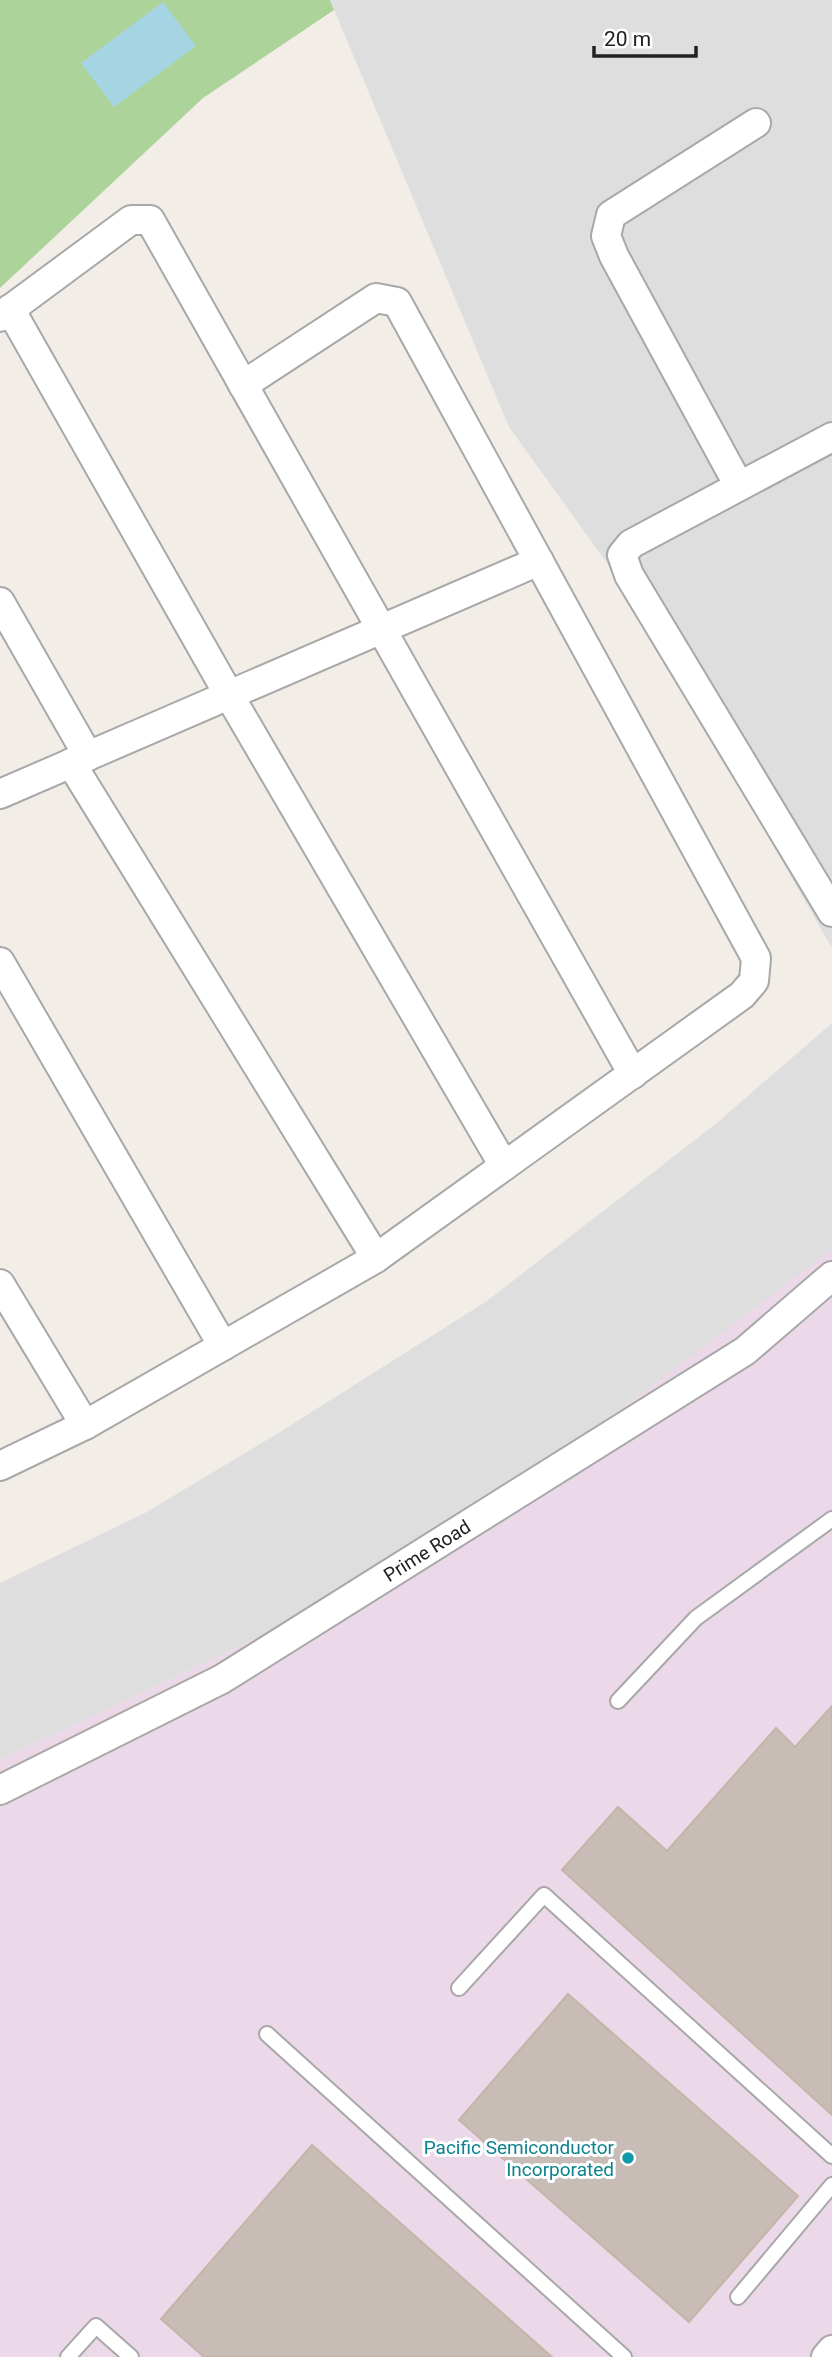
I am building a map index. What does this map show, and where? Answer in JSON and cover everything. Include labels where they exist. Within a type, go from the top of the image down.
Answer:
[{"type":"street","points":[[739,486],[614,256],[607,236],[611,215],[757,124]]},
{"type":"street","points":[[504,1166],[5,313],[131,220],[150,220],[633,1074]]},
{"type":"street","points":[[0,1466],[85,1425],[376,1258],[742,995],[754,981],[756,958],[397,302],[376,298],[243,385]]},
{"type":"street","points":[[832,438],[631,544],[622,555],[629,575],[832,912]]},
{"type":"street","points":[[0,794],[539,561]]},
{"type":"street","points":[[0,602],[79,760],[376,1258]]},
{"type":"street","points":[[0,962],[223,1346]]},
{"type":"street","name":"Prime Road","points":[[0,1790],[233,1672],[744,1350],[832,1276]]},
{"type":"street","points":[[0,1285],[85,1425]]},
{"type":"street","points":[[826,2357],[832,2350]]},
{"type":"lane","points":[[618,1701],[695,1618],[832,1519]]},
{"type":"lane","points":[[459,1987],[544,1895],[832,2156]]},
{"type":"lane","points":[[267,2034],[624,2357]]},
{"type":"lane","points":[[738,2297],[832,2185]]},
{"type":"lane","points":[[68,2357],[96,2326],[131,2357]]},
{"type":"shaded area","points":[[330,0],[832,0],[832,948],[627,591],[509,427]]},
{"type":"shaded area","points":[[832,1023],[832,1249],[823,1258],[595,1429],[359,1590],[0,1760],[0,1583],[145,1513],[280,1432],[487,1301],[718,1122]]},
{"type":"shaded area","points":[[832,1249],[832,2357],[0,2357],[0,1760],[359,1590],[595,1429]]},
{"type":"green space","points":[[0,0],[330,0],[334,10],[203,98],[0,288]]},
{"type":"water","points":[[163,2],[196,46],[114,107],[81,63]]},
{"type":"building","points":[[832,1706],[832,2115],[562,1870],[618,1807],[667,1851],[776,1728],[795,1747]]},
{"type":"building","name":"Pacific Semiconductor Incorporated","points":[[568,1994],[798,2196],[689,2322],[459,2120]]},
{"type":"building","points":[[312,2145],[552,2357],[204,2357],[161,2319]]},
{"type":"place","name":"Pacific Semiconductor Incorporated","points":[[628,2158]]}]
